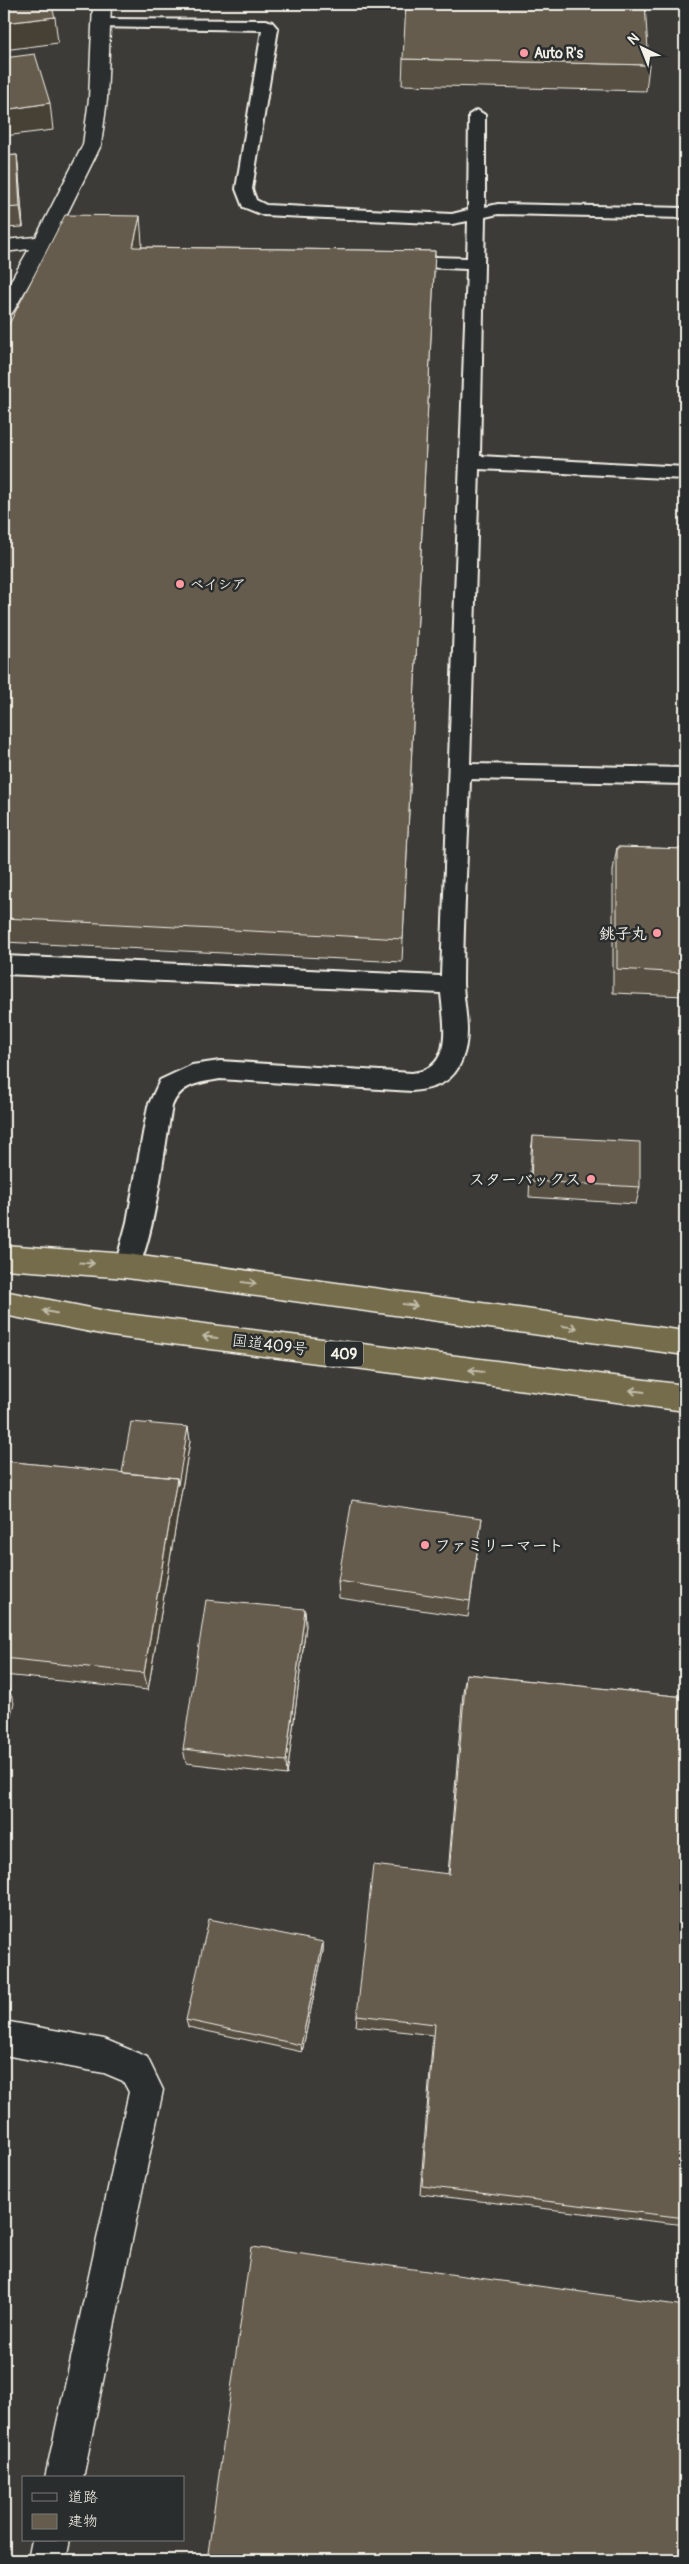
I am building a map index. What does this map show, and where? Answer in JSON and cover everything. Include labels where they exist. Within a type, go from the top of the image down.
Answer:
[{"type":"highway","points":[[4,1257],[127,1266],[685,1343]]},
{"type":"highway","name":"国道409号","points":[[4,1303],[112,1324],[685,1398]]},
{"type":"street","points":[[4,310],[42,242],[92,145],[98,99],[102,4]]},
{"type":"street","points":[[4,246],[42,242]]},
{"type":"street","points":[[4,2038],[104,2056],[135,2069],[146,2090],[64,2476]]},
{"type":"street","points":[[46,2560],[50,2542]]},
{"type":"lane","points":[[101,24],[266,25],[270,30],[244,189],[249,203],[263,210],[452,219],[498,209],[685,213]]},
{"type":"lane","points":[[127,1266],[139,1222],[160,1106],[168,1087],[192,1074],[220,1070],[412,1082],[434,1078],[450,1064],[455,1042],[452,985],[476,264],[477,115]]},
{"type":"lane","points":[[382,261],[476,264]]},
{"type":"lane","points":[[470,462],[685,473]]},
{"type":"lane","points":[[458,771],[685,776]]},
{"type":"lane","points":[[4,965],[452,985]]},
{"type":"building","points":[[4,4],[51,4],[55,17],[4,23]]},
{"type":"building","name":"Auto R's","points":[[406,4],[645,4],[649,65],[403,59]]},
{"type":"building","points":[[35,54],[50,103],[4,110],[4,58]]},
{"type":"building","points":[[17,155],[20,207],[4,208],[4,156]]},
{"type":"building","points":[[65,215],[140,216],[133,247],[435,251],[403,939],[4,918],[4,334]]},
{"type":"building","points":[[617,847],[685,849],[685,973],[617,969]]},
{"type":"building","points":[[533,1136],[640,1142],[640,1187],[531,1181]]},
{"type":"building","points":[[131,1422],[188,1427],[178,1485],[177,1478],[122,1473]]},
{"type":"building","points":[[4,1461],[177,1478],[144,1673],[4,1658]]},
{"type":"building","points":[[352,1500],[482,1518],[470,1601],[338,1581]]},
{"type":"building","points":[[206,1600],[305,1609],[286,1761],[183,1749]]},
{"type":"building","points":[[466,1674],[685,1697],[685,2218],[422,2186],[435,2024],[357,2015],[373,1865],[449,1874]]},
{"type":"building","points":[[4,1687],[8,1687],[4,1703]]},
{"type":"building","points":[[209,1919],[323,1942],[301,2045],[186,2020]]},
{"type":"building","points":[[251,2247],[685,2306],[685,2560],[207,2560]]},
{"type":"place","name":"Auto R's","points":[[524,53]]},
{"type":"place","name":"ベイシア","points":[[180,584]]},
{"type":"place","name":"銚子丸","points":[[657,933]]},
{"type":"place","name":"スターバックス","points":[[591,1179]]},
{"type":"place","name":"ファミリーマート","points":[[425,1545]]}]
